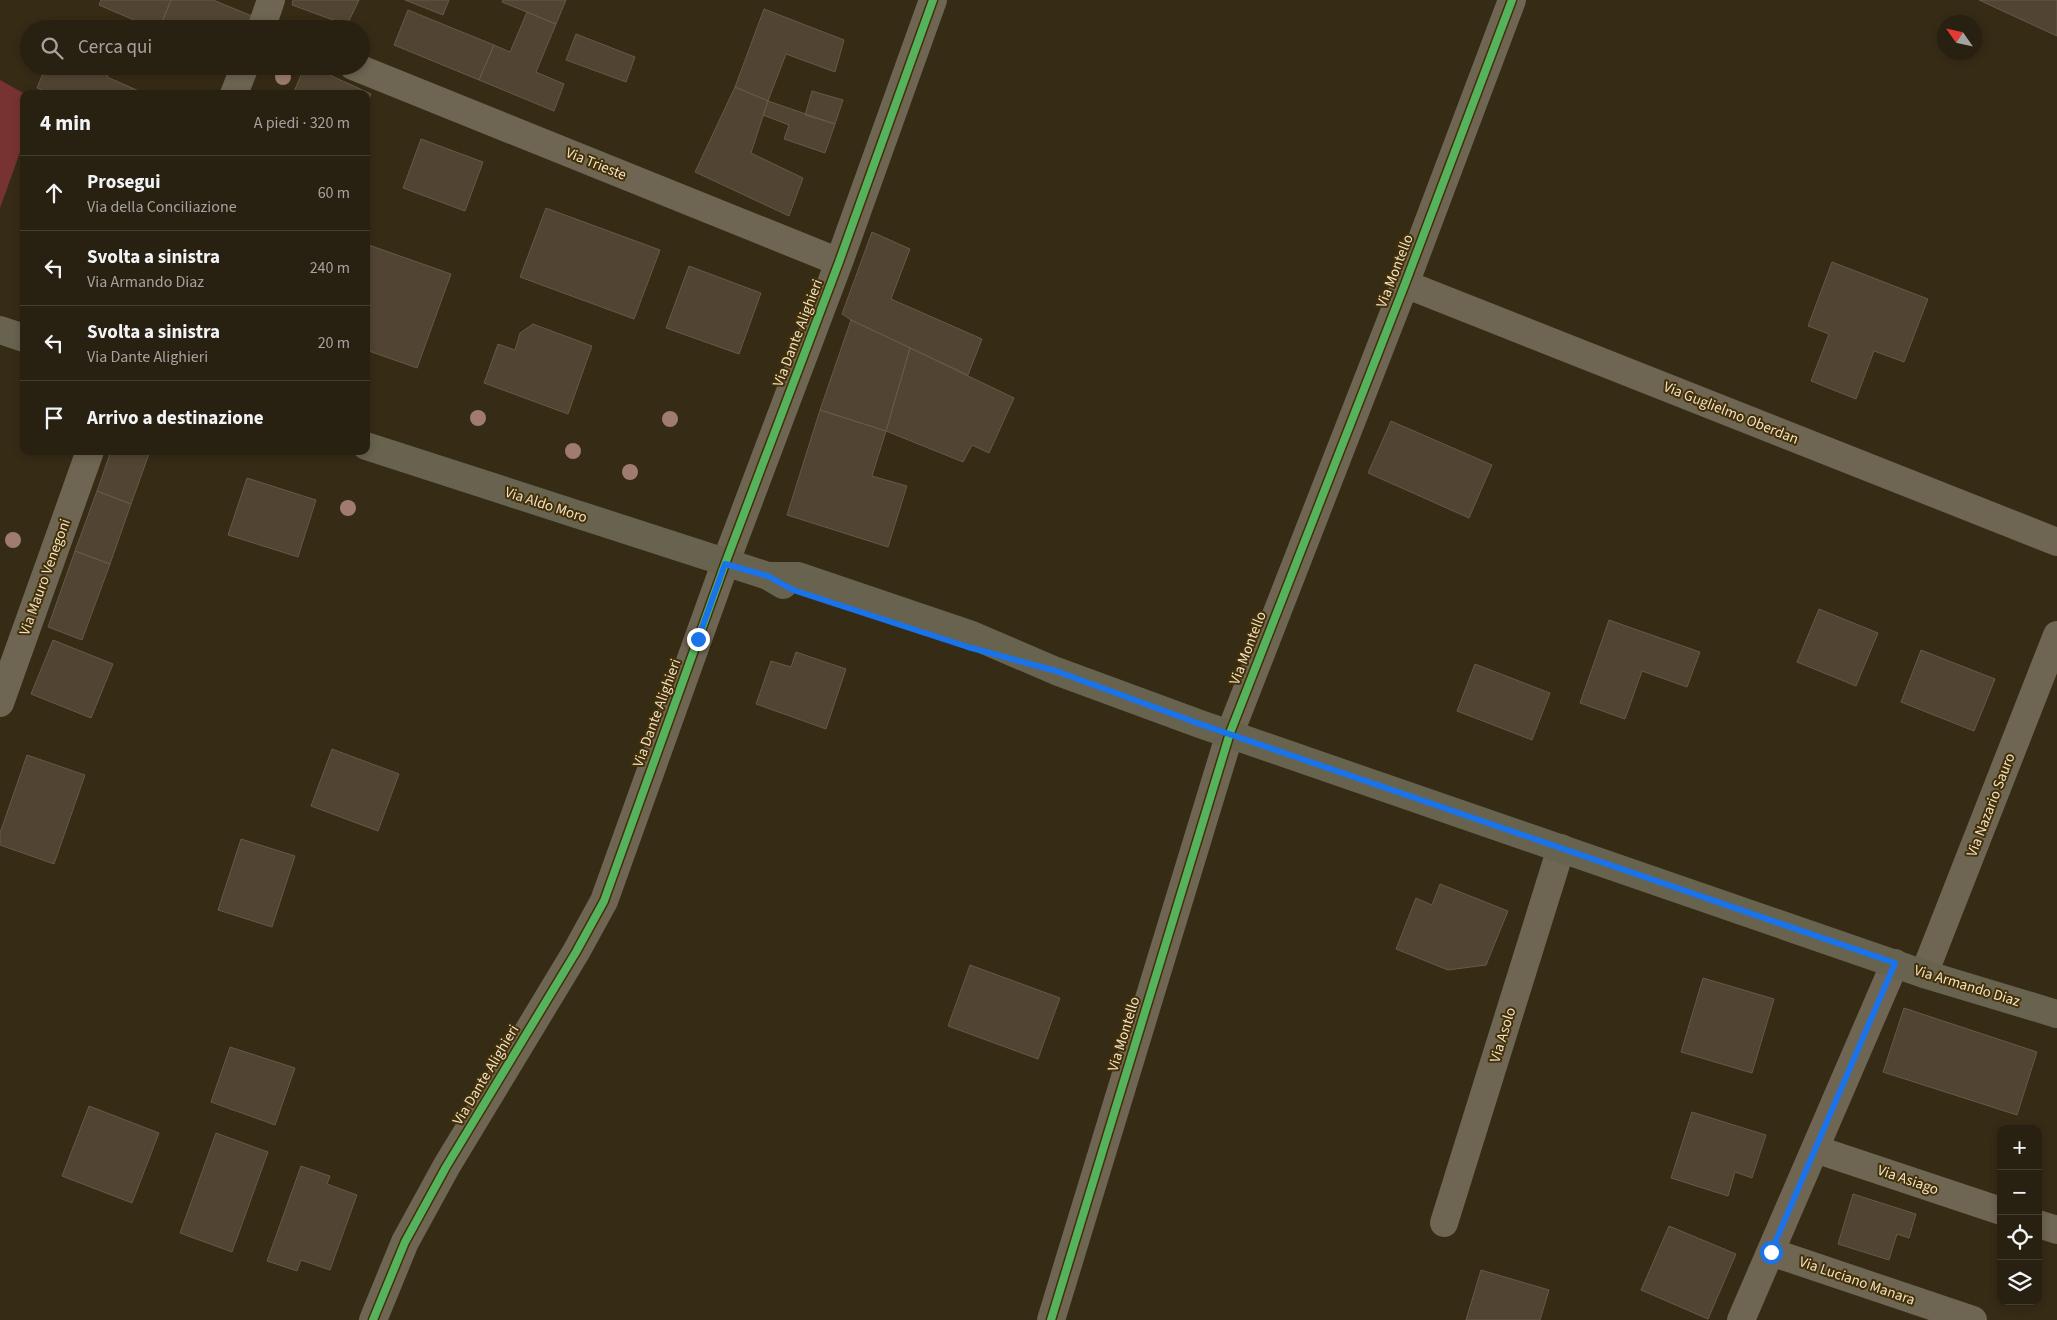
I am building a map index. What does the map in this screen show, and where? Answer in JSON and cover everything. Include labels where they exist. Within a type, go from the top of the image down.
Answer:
[{"type":"main road","points":[[0,330],[20,337]]},
{"type":"main road","name":"Via Aldo Moro","points":[[370,447],[725,564]]},
{"type":"main road","name":"Via Armando Diaz","points":[[725,564],[768,576],[798,576],[972,635],[1056,671],[1230,733],[1924,974],[2057,1014]]},
{"type":"street","points":[[264,20],[271,0]]},
{"type":"street","name":"Via Dante Alighieri","points":[[373,1320],[404,1242],[451,1159],[576,952],[604,901],[725,564],[839,262],[933,0]]},
{"type":"street","name":"Via Montello","points":[[1051,1320],[1230,733],[1405,284],[1512,0]]},
{"type":"street","name":"Via Trieste","points":[[370,73],[839,262]]},
{"type":"street","points":[[236,90],[241,75]]},
{"type":"street","name":"Via Guglielmo Oberdan","points":[[1405,284],[2057,542]]},
{"type":"street","name":"Via Mauro Venegoni","points":[[0,703],[89,455]]},
{"type":"street","name":"Via Nazario Sauro","points":[[1924,974],[2057,635]]},
{"type":"street","name":"Via Asolo","points":[[1444,1223],[1561,848]]},
{"type":"street","points":[[1741,1320],[1895,963]]},
{"type":"street","name":"Via Asiago","points":[[1814,1149],[1997,1210]]},
{"type":"street","points":[[2042,1225],[2057,1230]]},
{"type":"street","name":"Via Luciano Manara","points":[[1771,1252],[1973,1320]]},
{"type":"shaded area","points":[[0,80],[20,91],[20,152],[0,208]]},
{"type":"building","points":[[101,0],[171,0],[163,20],[134,20],[99,5]]},
{"type":"building","points":[[171,0],[213,0],[252,16],[250,20],[163,20]]},
{"type":"building","points":[[293,0],[359,0],[349,20],[333,20],[292,5]]},
{"type":"building","points":[[405,0],[449,0],[443,15]]},
{"type":"building","points":[[503,0],[566,0],[556,24],[502,2]]},
{"type":"building","points":[[1979,0],[2057,0],[2057,36]]},
{"type":"building","points":[[764,9],[844,40],[835,72],[786,54],[768,101],[735,87]]},
{"type":"building","points":[[408,10],[494,45],[479,80],[394,45]]},
{"type":"building","points":[[527,12],[556,24],[536,72],[564,84],[554,111],[479,80],[494,45],[510,52]]},
{"type":"building","points":[[576,34],[635,57],[626,82],[566,60]]},
{"type":"building","points":[[42,75],[108,75],[107,77],[132,88],[131,90],[42,90],[37,88]]},
{"type":"building","points":[[301,75],[330,75],[362,90],[295,90]]},
{"type":"building","points":[[735,87],[768,101],[751,153],[803,178],[789,216],[695,172]]},
{"type":"building","points":[[812,91],[843,100],[835,124],[805,115]]},
{"type":"building","points":[[768,101],[835,124],[825,153],[784,139],[789,125],[763,115]]},
{"type":"building","points":[[421,139],[483,162],[465,211],[403,188]]},
{"type":"building","points":[[546,208],[660,250],[634,319],[520,277]]},
{"type":"building","points":[[872,232],[910,249],[891,299],[982,339],[968,375],[842,314]]},
{"type":"building","points":[[370,245],[451,274],[417,368],[370,351]]},
{"type":"building","points":[[1832,262],[1928,299],[1904,362],[1874,351],[1856,399],[1811,381],[1829,334],[1808,326]]},
{"type":"building","points":[[689,266],[761,293],[739,354],[666,328]]},
{"type":"building","points":[[851,320],[910,348],[886,431],[820,410]]},
{"type":"building","points":[[533,324],[592,346],[568,414],[484,383],[498,344],[515,350],[520,333]]},
{"type":"building","points":[[910,348],[1014,398],[989,453],[972,445],[963,462],[886,431]]},
{"type":"building","points":[[820,410],[886,431],[872,476],[907,486],[888,547],[787,515]]},
{"type":"building","points":[[1391,421],[1492,465],[1469,518],[1368,473]]},
{"type":"building","points":[[110,455],[149,455],[131,504],[97,491]]},
{"type":"building","points":[[247,478],[316,500],[298,557],[228,535]]},
{"type":"building","points":[[97,491],[131,504],[110,564],[75,551]]},
{"type":"building","points":[[75,551],[110,564],[82,640],[48,627]]},
{"type":"building","points":[[1819,609],[1878,633],[1856,686],[1797,662]]},
{"type":"building","points":[[1609,620],[1700,652],[1687,687],[1642,671],[1625,719],[1580,703]]},
{"type":"building","points":[[53,640],[113,664],[91,718],[31,694]]},
{"type":"building","points":[[1921,650],[1995,679],[1974,731],[1901,702]]},
{"type":"building","points":[[796,652],[846,669],[826,729],[756,704],[771,661],[791,667]]},
{"type":"building","points":[[1475,664],[1550,693],[1532,740],[1457,711]]},
{"type":"building","points":[[332,749],[399,774],[378,831],[311,806]]},
{"type":"building","points":[[27,755],[85,775],[54,864],[0,845],[0,833]]},
{"type":"building","points":[[241,839],[295,856],[272,927],[218,910]]},
{"type":"building","points":[[1440,884],[1508,911],[1486,965],[1448,970],[1396,949],[1416,898],[1432,905]]},
{"type":"building","points":[[970,965],[1060,998],[1038,1059],[948,1026]]},
{"type":"building","points":[[1703,978],[1774,999],[1752,1073],[1681,1052]]},
{"type":"building","points":[[1904,1008],[2037,1052],[2017,1115],[1883,1072]]},
{"type":"building","points":[[230,1047],[295,1068],[275,1125],[211,1102]]},
{"type":"building","points":[[89,1106],[159,1133],[132,1203],[62,1176]]},
{"type":"building","points":[[1692,1112],[1766,1135],[1752,1178],[1735,1172],[1728,1196],[1671,1178]]},
{"type":"building","points":[[216,1133],[268,1152],[232,1252],[180,1233]]},
{"type":"building","points":[[301,1166],[330,1176],[327,1184],[357,1195],[330,1270],[301,1260],[297,1271],[267,1261]]},
{"type":"building","points":[[1853,1194],[1916,1214],[1909,1238],[1897,1234],[1889,1260],[1838,1244]]},
{"type":"building","points":[[1669,1226],[1736,1254],[1708,1319],[1641,1290]]},
{"type":"building","points":[[1481,1270],[1549,1290],[1540,1320],[1466,1320]]},
{"type":"cycle path","points":[[373,1320],[405,1242],[446,1167],[576,952],[604,901],[725,564],[839,262],[933,0]]},
{"type":"cycle path","points":[[1051,1320],[1230,733],[1405,284],[1512,0]]},
{"type":"route","points":[[698,639],[725,564],[768,576],[793,590],[968,647],[1056,671],[1200,724],[1895,963],[1771,1252]]}]
